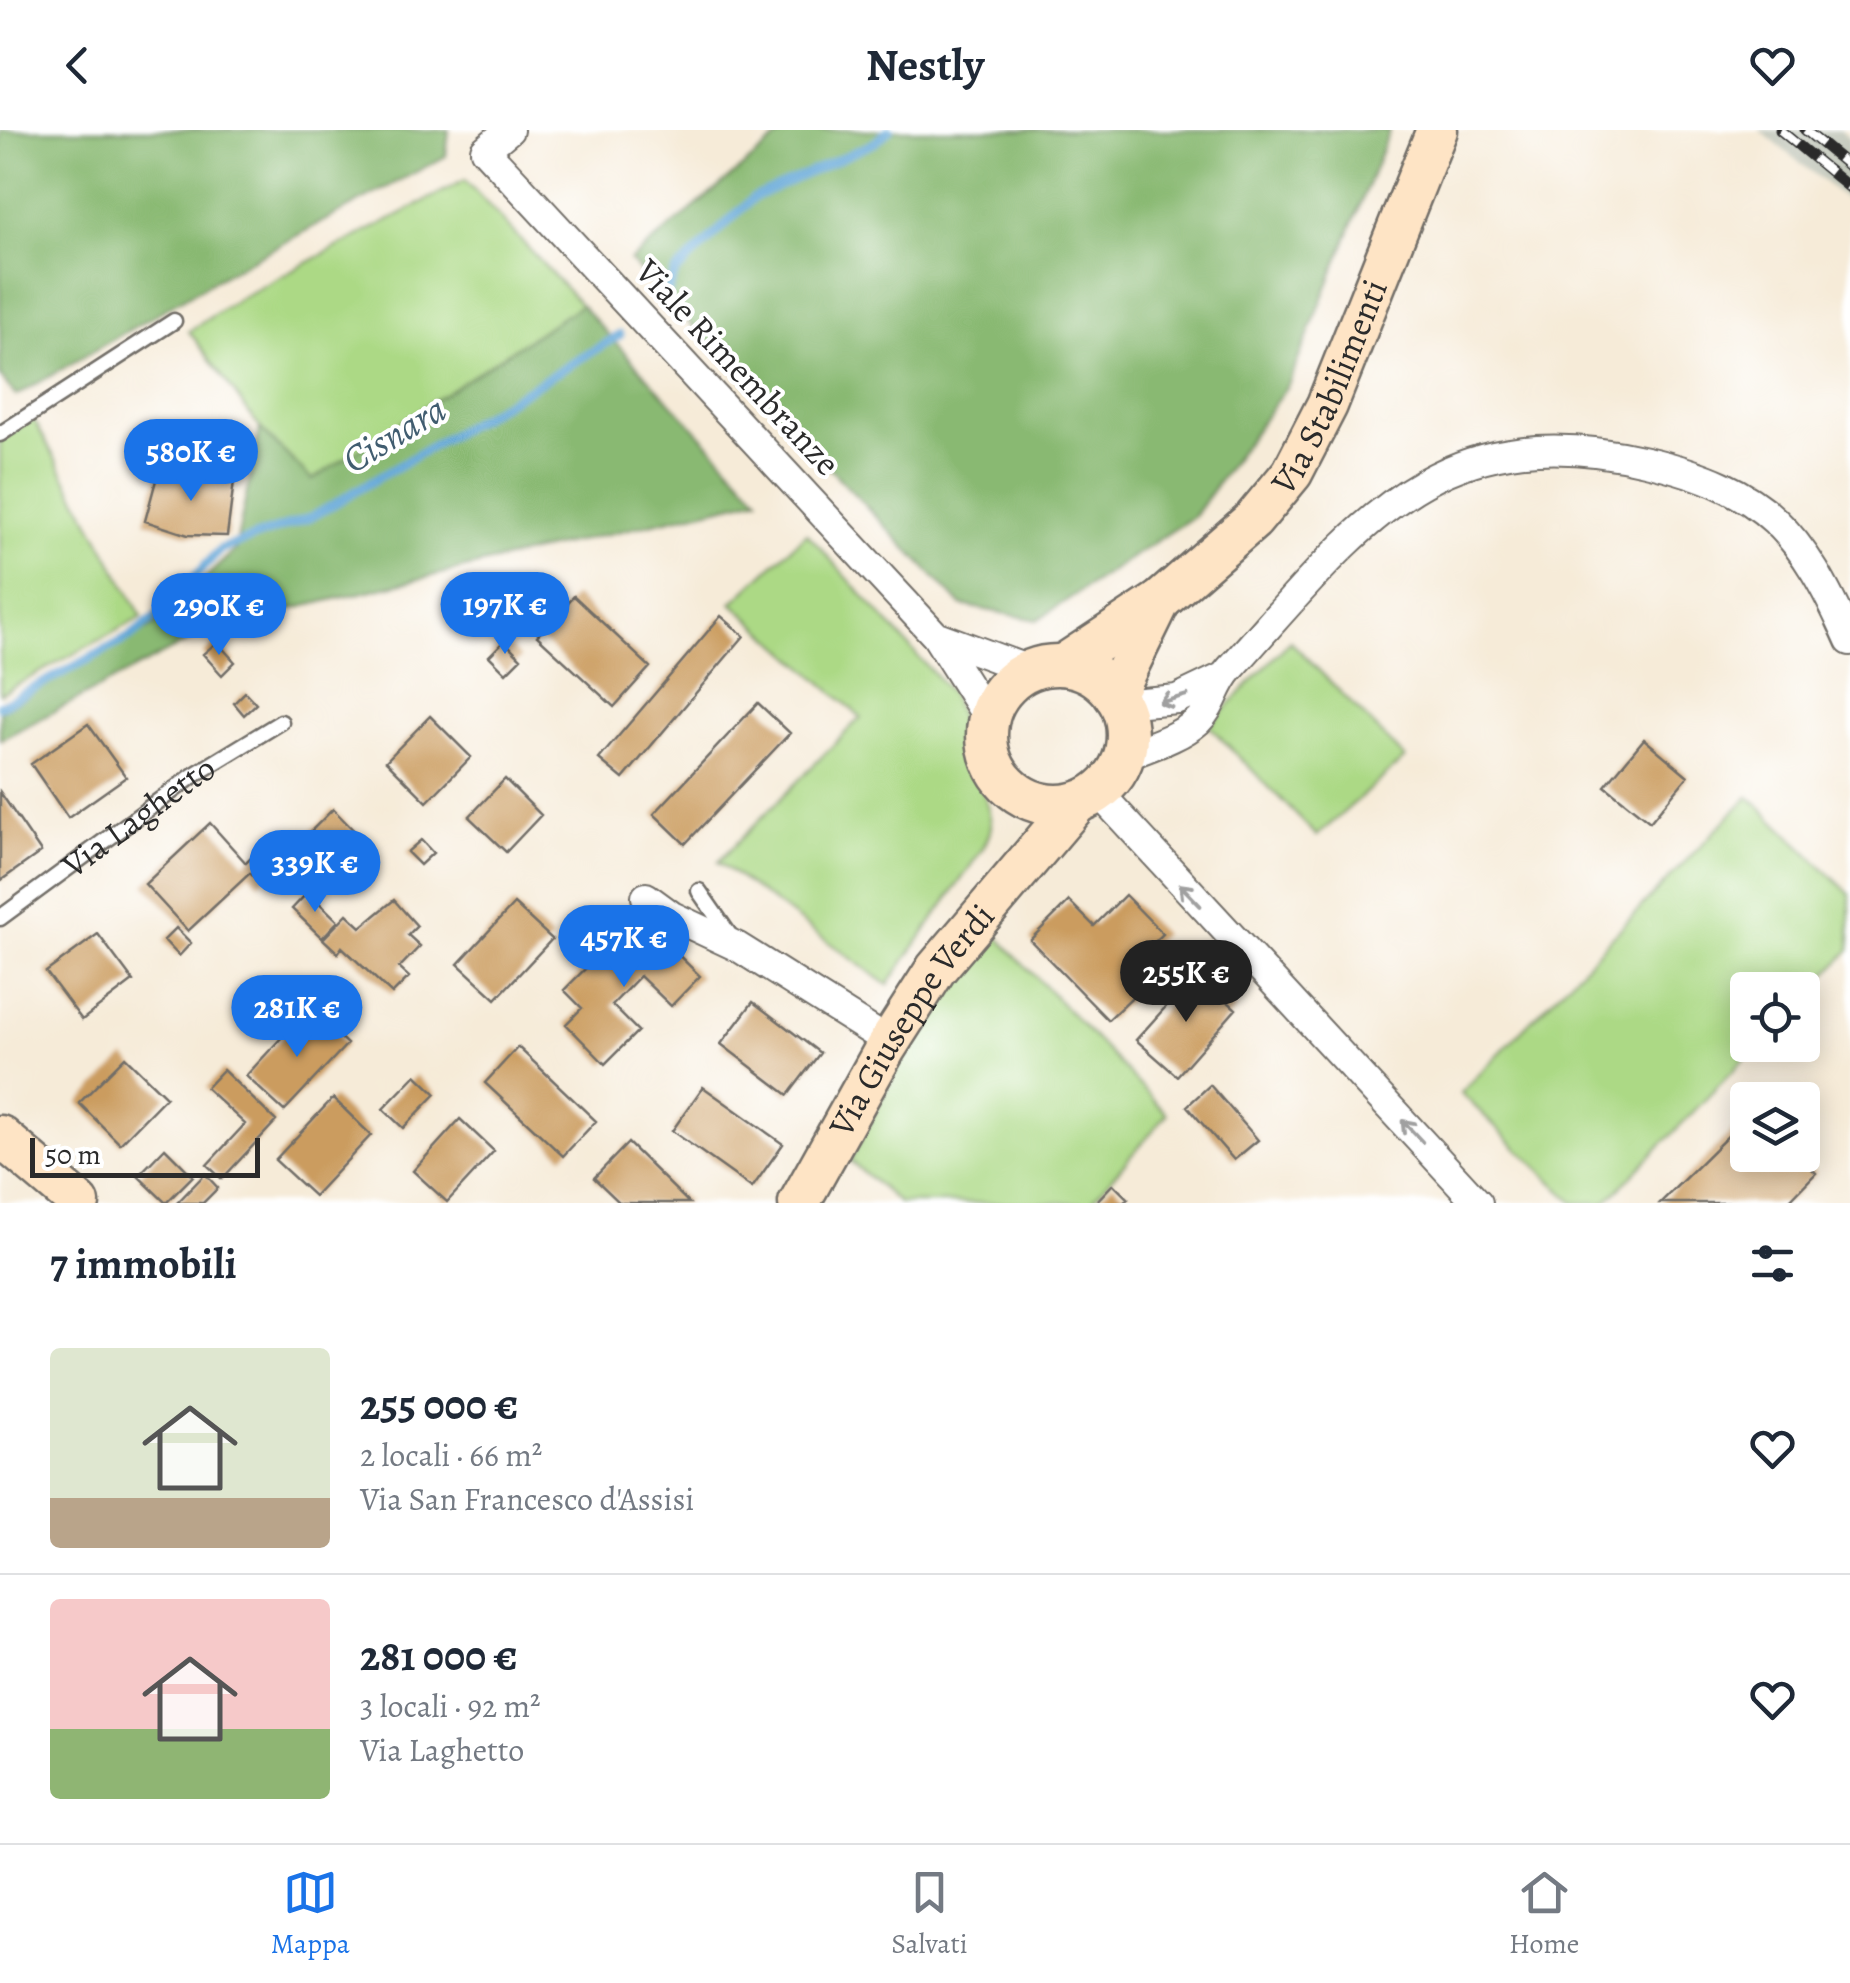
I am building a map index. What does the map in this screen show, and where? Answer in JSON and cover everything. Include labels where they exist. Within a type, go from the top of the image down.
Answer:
[{"type":"street","name":"Viale Rimembranze","points":[[509,130],[485,150],[936,636],[988,718]]},
{"type":"street","name":"Via Stabilimenti","points":[[1046,667],[1160,601],[1253,520],[1292,474],[1327,405],[1438,130]]},
{"type":"street","points":[[1124,757],[1127,730],[1117,699],[1092,674],[1046,667],[996,698],[988,718],[990,759],[1014,791],[1056,806],[1088,798],[1124,757],[1198,720],[1223,677],[1346,541],[1404,495],[1460,464],[1508,450],[1606,452],[1681,469],[1756,502],[1790,530],[1819,572],[1850,641]]},
{"type":"street","name":"Via Stabilimenti","points":[[1117,699],[1160,601]]},
{"type":"street","name":"Viale Rimembranze","points":[[936,636],[1046,667]]},
{"type":"street","points":[[1117,699],[1178,699],[1223,677]]},
{"type":"street","name":"Via Giuseppe Verdi","points":[[1000,891],[1016,834],[1014,791]]},
{"type":"street","points":[[1088,798],[1478,1203]]},
{"type":"street","name":"Via Giuseppe Verdi","points":[[799,1203],[889,1042],[936,969],[1000,891],[1088,798]]},
{"type":"street","points":[[646,897],[672,916],[738,947],[889,1042]]},
{"type":"street","points":[[0,1136],[78,1203]]},
{"type":"lane","points":[[0,434],[174,321]]},
{"type":"lane","name":"Via Laghetto","points":[[0,918],[194,775],[281,722]]},
{"type":"lane","points":[[700,891],[738,947]]},
{"type":"shaded area","points":[[1759,130],[1840,130],[1850,139],[1850,203]]},
{"type":"green space","points":[[0,130],[449,130],[446,156],[227,273],[16,396],[0,376]]},
{"type":"green space","points":[[787,130],[1390,130],[1289,383],[1194,516],[1037,620],[961,605],[630,261]]},
{"type":"green space","points":[[465,180],[581,305],[312,481],[260,428],[189,331],[238,299]]},
{"type":"green space","points":[[581,305],[759,498],[213,628],[0,740],[0,711],[156,624],[235,550],[260,428],[312,480]]},
{"type":"green space","points":[[33,418],[142,617],[0,694],[0,440]]},
{"type":"green space","points":[[807,533],[950,692],[990,817],[990,832],[983,848],[888,985],[718,862],[861,717],[732,603]]},
{"type":"green space","points":[[1290,641],[1405,758],[1317,836],[1209,726]]},
{"type":"green space","points":[[1749,796],[1850,894],[1850,950],[1820,981],[1820,972],[1730,972],[1730,1062],[1742,1062],[1605,1203],[1574,1203],[1461,1093]]},
{"type":"green space","points":[[993,932],[1167,1114],[1090,1203],[899,1203],[850,1161],[912,1040]]},
{"type":"building","points":[[159,469],[234,481],[227,536],[188,535],[145,521]]},
{"type":"building","points":[[574,596],[650,667],[614,707],[537,636]]},
{"type":"building","points":[[721,616],[744,636],[623,779],[599,759]]},
{"type":"building","points":[[504,641],[521,658],[506,673],[489,656]]},
{"type":"building","points":[[217,642],[235,662],[222,675],[203,654]]},
{"type":"building","points":[[245,692],[256,704],[244,715],[234,703]]},
{"type":"building","points":[[758,703],[790,733],[685,844],[654,814]]},
{"type":"building","points":[[430,716],[471,757],[427,802],[386,761]]},
{"type":"building","points":[[88,724],[126,777],[68,818],[31,764]]},
{"type":"building","points":[[1644,739],[1688,776],[1650,822],[1605,786]]},
{"type":"building","points":[[505,779],[541,815],[506,852],[469,817]]},
{"type":"building","points":[[0,792],[41,852],[0,881]]},
{"type":"building","points":[[333,809],[368,845],[323,890],[288,854]]},
{"type":"building","points":[[210,823],[246,863],[257,852],[274,870],[259,883],[250,873],[188,931],[145,884]]},
{"type":"building","points":[[421,840],[433,853],[420,865],[407,852]]},
{"type":"building","points":[[308,892],[338,921],[322,938],[292,909]]},
{"type":"building","points":[[1125,895],[1163,934],[1131,965],[1148,982],[1108,1020],[1030,940],[1069,901],[1094,926]]},
{"type":"building","points":[[394,900],[417,926],[408,935],[420,946],[399,968],[409,977],[392,994],[342,947],[338,953],[323,939],[347,914],[361,927]]},
{"type":"building","points":[[514,904],[552,939],[496,999],[458,964]]},
{"type":"building","points":[[176,928],[191,943],[179,956],[164,940]]},
{"type":"building","points":[[653,930],[700,976],[671,1006],[640,976],[612,1005],[638,1031],[605,1064],[566,1024],[582,1008],[564,990],[620,934],[635,949]]},
{"type":"building","points":[[98,934],[133,981],[82,1020],[46,972]]},
{"type":"building","points":[[1196,973],[1236,1009],[1177,1076],[1136,1040]]},
{"type":"building","points":[[753,1002],[820,1053],[788,1095],[721,1044]]},
{"type":"building","points":[[309,1008],[347,1044],[284,1111],[246,1076]]},
{"type":"building","points":[[518,1047],[596,1121],[563,1156],[485,1083]]},
{"type":"building","points":[[125,1057],[166,1097],[120,1144],[79,1103]]},
{"type":"building","points":[[223,1070],[276,1121],[222,1179],[207,1165],[245,1124],[206,1088]]},
{"type":"building","points":[[416,1075],[436,1094],[403,1128],[383,1109]]},
{"type":"building","points":[[1210,1085],[1258,1140],[1234,1160],[1187,1106]]},
{"type":"building","points":[[703,1087],[783,1144],[752,1188],[672,1131]]},
{"type":"building","points":[[333,1098],[371,1135],[314,1196],[275,1160]]},
{"type":"building","points":[[460,1119],[494,1151],[447,1202],[413,1171]]},
{"type":"building","points":[[1730,1134],[1730,1172],[1816,1173],[1787,1203],[1660,1203]]},
{"type":"building","points":[[628,1143],[689,1203],[620,1203],[594,1178]]},
{"type":"building","points":[[165,1148],[193,1176],[166,1203],[138,1176]]},
{"type":"building","points":[[205,1174],[218,1188],[203,1203],[177,1203]]},
{"type":"building","points":[[1113,1184],[1128,1199],[1123,1203],[1095,1203]]},
{"type":"waterway","name":"Cisnara","points":[[666,295],[675,273],[753,198],[874,143],[889,130]]},
{"type":"waterway","name":"Cisnara","points":[[0,706],[130,637],[160,613],[221,549],[312,517],[620,335]]},
{"type":"railway","points":[[1780,130],[1850,188]]},
{"type":"railway","points":[[1805,130],[1850,167]]}]
